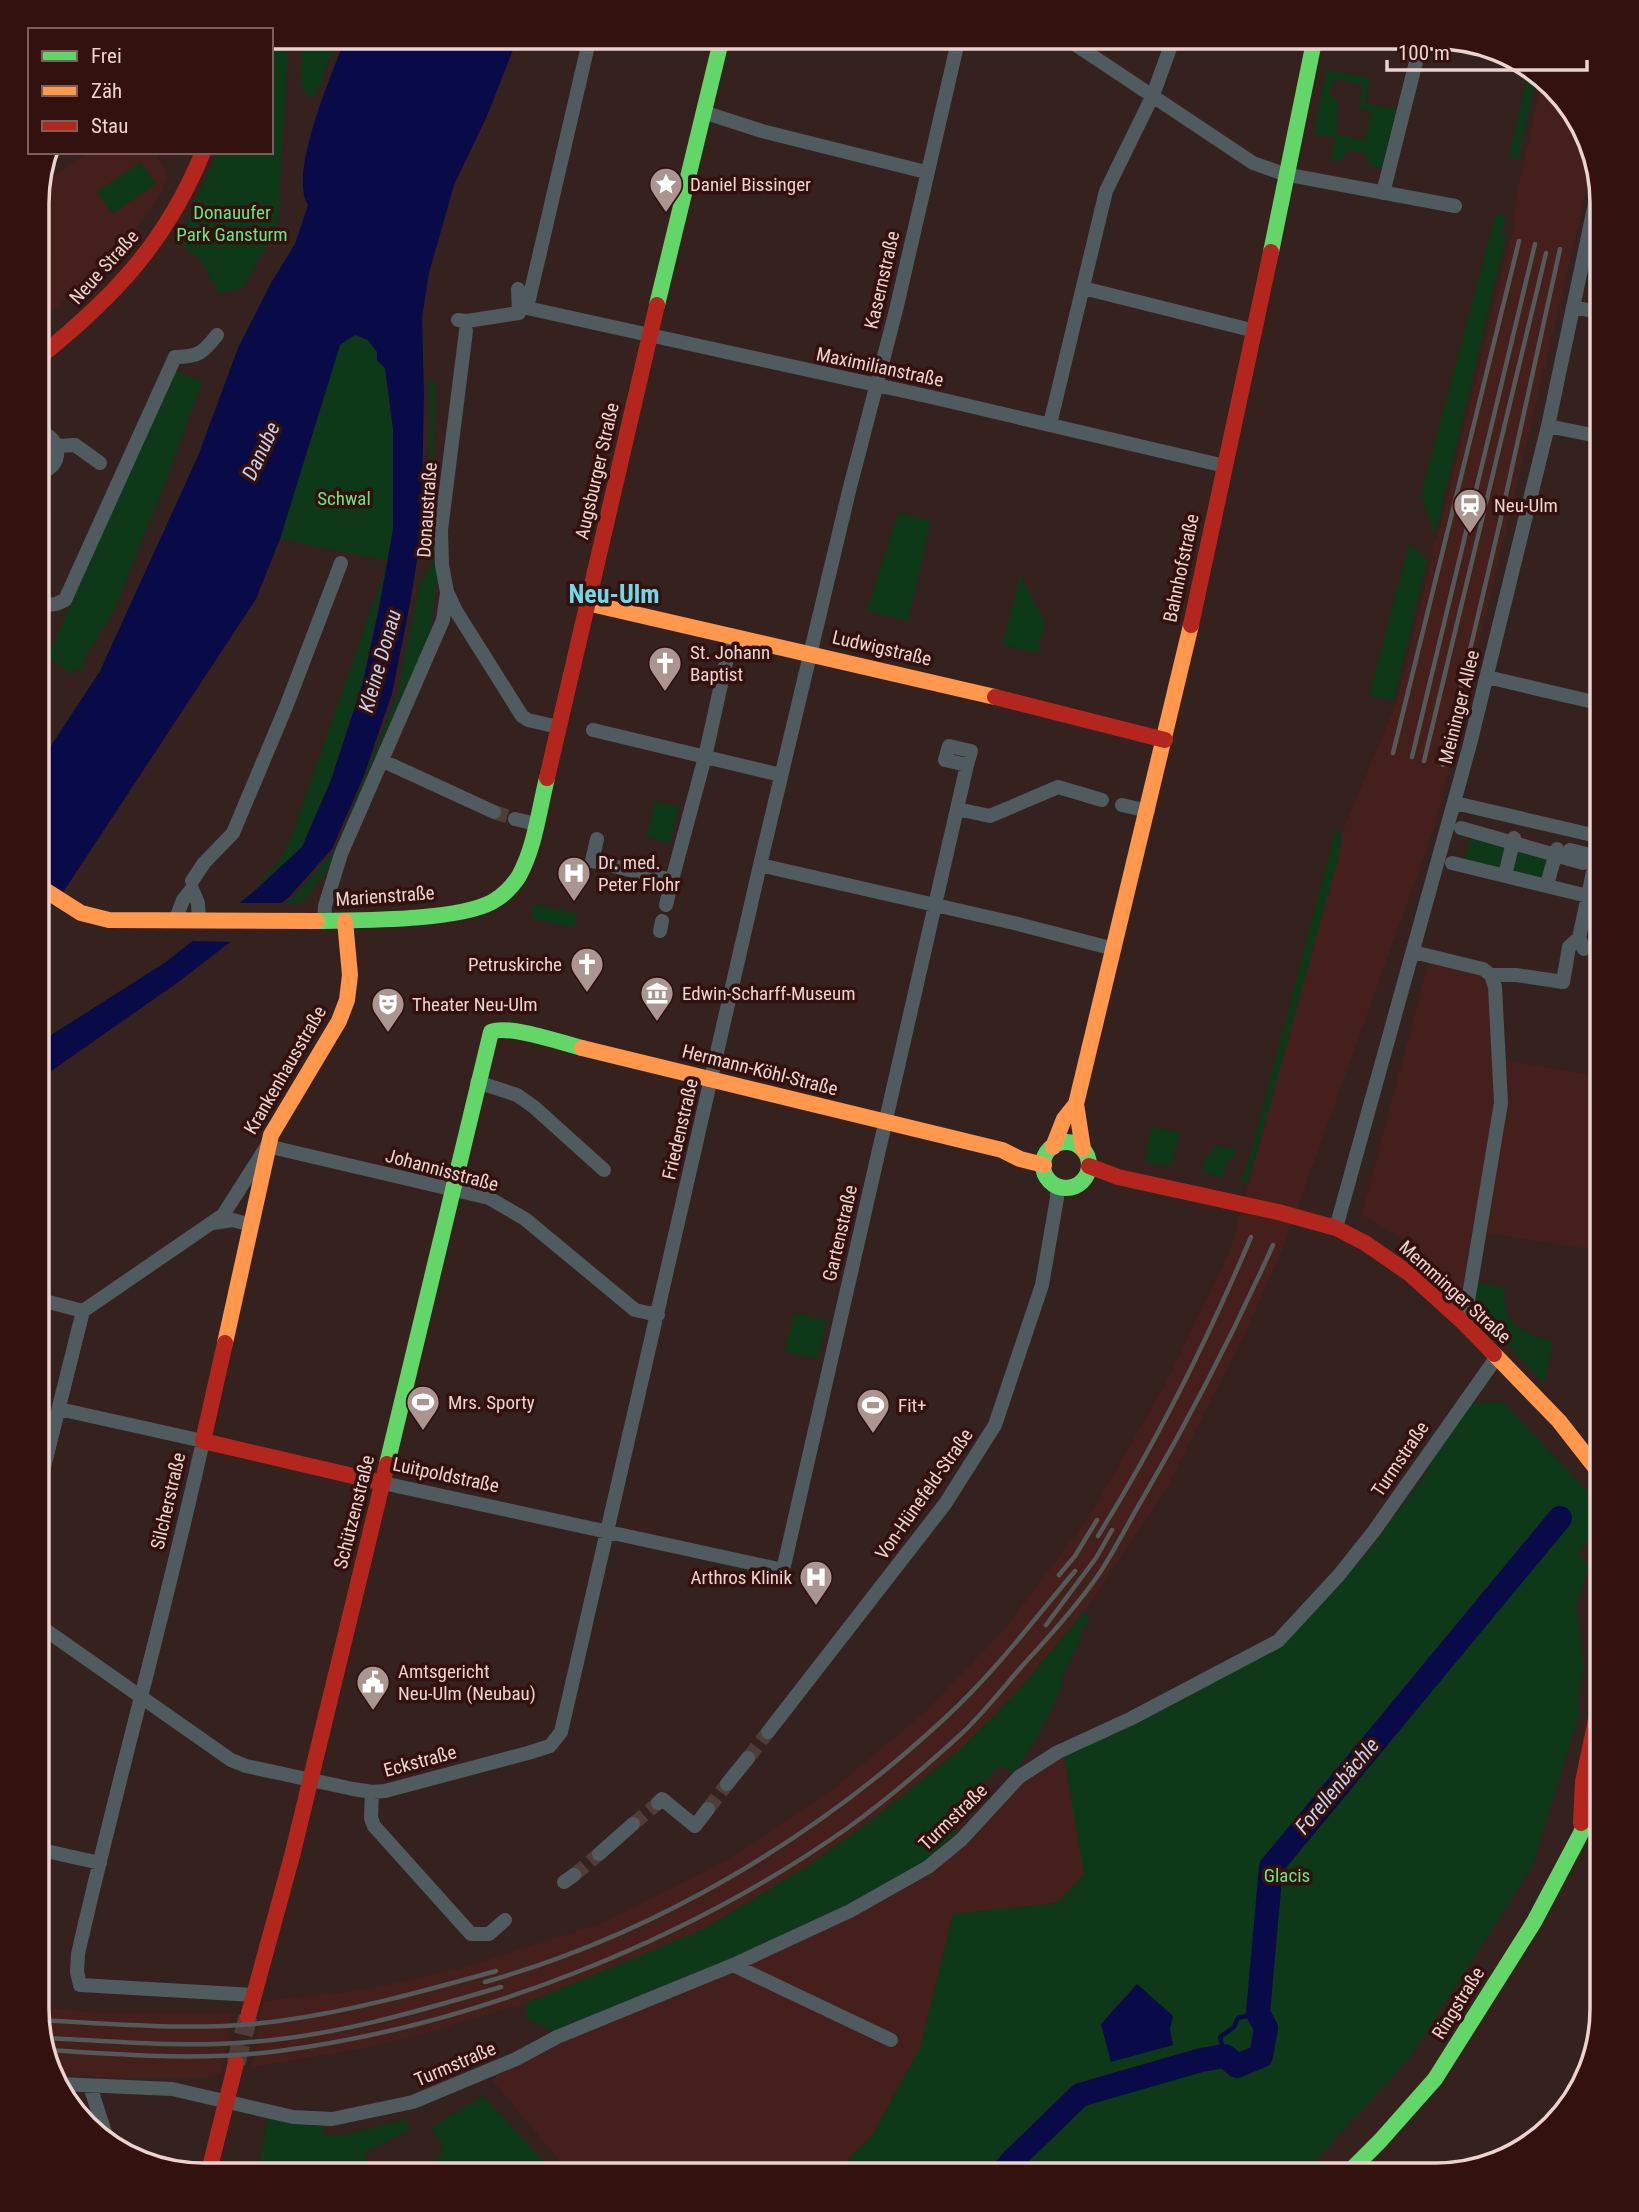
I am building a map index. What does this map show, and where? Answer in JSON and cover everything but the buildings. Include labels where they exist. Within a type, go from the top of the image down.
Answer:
[{"type":"street","name":"Maximilianstraße","points":[[587,49],[527,308],[1050,424],[1225,466]]},
{"type":"street","name":"Augsburger Straße","points":[[491,902],[517,880],[523,870],[536,824],[719,49]]},
{"type":"street","name":"Kasernstraße","points":[[810,652],[896,310],[956,49]]},
{"type":"street","points":[[1084,49],[1253,163],[1288,175],[1455,206]]},
{"type":"street","points":[[1050,424],[1106,191],[1153,94],[1170,49]]},
{"type":"street","name":"Bahnhofstraße","points":[[1083,1149],[1076,1104],[1165,740],[1255,331],[1313,49]]},
{"type":"street","points":[[1383,193],[1419,50]]},
{"type":"street","points":[[703,112],[762,131],[926,172]]},
{"type":"street","name":"Neue Straße","points":[[49,349],[86,319],[136,269],[157,241],[194,179],[202,154]]},
{"type":"street","name":"Meininger Allee","points":[[1336,1228],[1455,803],[1548,426],[1590,228]]},
{"type":"street","points":[[1083,288],[1255,331]]},
{"type":"street","name":"Donaustraße","points":[[518,289],[519,313],[464,325],[441,530],[442,565],[447,592],[456,611],[522,716],[558,727]]},
{"type":"street","points":[[1574,307],[1590,310]]},
{"type":"street","points":[[49,605],[65,600],[175,357],[193,357],[206,349],[218,335]]},
{"type":"street","points":[[1548,426],[1590,435]]},
{"type":"street","points":[[49,435],[57,446],[58,453],[49,469]]},
{"type":"street","points":[[57,446],[75,445],[100,463]]},
{"type":"street","points":[[192,881],[204,863],[233,833],[286,707],[341,564]]},
{"type":"street","points":[[324,922],[325,906],[341,854],[443,620],[447,592]]},
{"type":"street","name":"Ludwigstraße","points":[[587,603],[810,652],[1165,740]]},
{"type":"street","points":[[666,905],[705,757],[732,635]]},
{"type":"street","name":"Friedenstraße","points":[[608,1532],[810,652]]},
{"type":"street","points":[[1487,677],[1590,701]]},
{"type":"street","points":[[593,730],[781,775]]},
{"type":"street","points":[[383,761],[494,812]]},
{"type":"street","name":"Gartenstraße","points":[[783,1570],[967,765]]},
{"type":"street","points":[[957,809],[990,816],[1058,787],[1101,800]]},
{"type":"street","points":[[1455,803],[1560,852],[1570,850],[1590,854]]},
{"type":"street","points":[[1122,805],[1148,811]]},
{"type":"street","points":[[515,819],[536,824]]},
{"type":"street","points":[[1461,828],[1515,833],[1562,828],[1590,850]]},
{"type":"street","points":[[1548,881],[1560,852],[1562,828]]},
{"type":"street","points":[[1506,871],[1515,833]]},
{"type":"street","points":[[597,839],[592,861],[672,880]]},
{"type":"street","points":[[1452,863],[1590,893]]},
{"type":"street","points":[[760,865],[1114,949]]},
{"type":"street","points":[[175,921],[183,901],[192,889],[204,922]]},
{"type":"street","name":"Marienstraße","points":[[49,893],[84,915],[99,919],[204,922],[345,921],[463,911],[491,902]]},
{"type":"street","points":[[1413,952],[1478,967],[1491,975],[1516,975],[1563,982],[1569,947],[1581,944],[1590,902]]},
{"type":"street","name":"Krankenhausstraße","points":[[83,1311],[211,1223],[231,1206],[344,1010],[350,975],[345,921]]},
{"type":"street","points":[[1462,1321],[1467,1307],[1501,1102],[1495,987],[1491,975]]},
{"type":"street","name":"Schützenstraße","points":[[248,2017],[383,1483],[477,1082],[490,1033],[497,1029],[508,1031]]},
{"type":"street","name":"Hermann-Köhl-Straße","points":[[508,1031],[1002,1150],[1020,1159],[1047,1156],[1067,1142],[1083,1149]]},
{"type":"street","points":[[477,1082],[516,1095],[534,1107],[604,1170]]},
{"type":"street","name":"Bahnhofstraße","points":[[1047,1156],[1064,1119],[1076,1104]]},
{"type":"street","name":"Johannisstraße","points":[[267,1146],[489,1198],[516,1214],[635,1310],[657,1315]]},
{"type":"street","name":"Silcherstraße","points":[[254,1995],[80,1985],[77,1972],[86,1918],[164,1611],[267,1146]]},
{"type":"street","points":[[1047,1156],[1049,1179],[1060,1186],[1077,1185],[1088,1170],[1088,1157],[1083,1149]]},
{"type":"street","name":"Memminger Straße","points":[[1088,1170],[1104,1170],[1118,1177],[1278,1212],[1336,1228],[1369,1245],[1410,1274],[1462,1321],[1559,1421],[1590,1461]]},
{"type":"street","name":"Von-Hünefeld-Straße","points":[[768,1732],[945,1504],[995,1425],[1042,1285],[1060,1186]]},
{"type":"street","points":[[211,1223],[233,1220],[251,1225]]},
{"type":"street","points":[[49,1303],[83,1311],[49,1448]]},
{"type":"street","name":"Turmstraße","points":[[69,2085],[172,2089],[293,2117],[332,2119],[413,2102],[516,2059],[557,2037],[733,1965],[850,1911],[928,1867],[961,1840],[1019,1777],[1058,1752],[1132,1718],[1279,1641],[1339,1575],[1374,1531],[1496,1358]]},
{"type":"street","name":"Luitpoldstraße","points":[[59,1409],[783,1570]]},
{"type":"street","name":"Eckstraße","points":[[49,1632],[231,1760],[246,1766],[372,1792],[392,1789],[550,1746],[563,1727],[608,1532]]},
{"type":"street","name":"Ringstraße","points":[[1580,1835],[1583,1782],[1590,1748]]},
{"type":"street","points":[[727,1784],[748,1758]]},
{"type":"street","points":[[372,1792],[371,1818],[374,1826],[471,1934],[489,1934],[505,1920]]},
{"type":"street","points":[[658,1802],[662,1799],[695,1826],[708,1809]]},
{"type":"street","name":"Ringstraße","points":[[1358,2163],[1435,2079],[1534,1922],[1590,1811]]},
{"type":"street","points":[[599,1854],[633,1824]]},
{"type":"street","points":[[49,1852],[100,1863]]},
{"type":"street","points":[[733,1965],[891,2040]]},
{"type":"street","points":[[211,2163],[236,2063]]},
{"type":"street","points":[[90,2086],[103,2127]]},
{"type":"shaded area","points":[[1540,90],[1564,117],[1574,135],[1589,182],[1436,823],[1283,1248],[1244,1335],[1166,1489],[1084,1612],[1017,1692],[963,1747],[869,1822],[809,1865],[704,1929],[526,2003],[365,2048],[252,2067],[264,2001],[364,1990],[459,1969],[603,1923],[730,1859],[832,1790],[924,1713],[1003,1631],[1089,1517],[1166,1383],[1228,1256],[1339,840],[1397,701],[1433,558],[1432,546],[1438,536],[1512,235],[1516,199]]},
{"type":"shaded area","points":[[87,154],[155,154],[168,173],[161,192],[111,265],[49,313],[49,193],[51,178]]},
{"type":"shaded area","points":[[1429,960],[1476,970],[1486,979],[1491,990],[1494,1058],[1590,1075],[1590,1249],[1472,1231],[1461,1296],[1411,1256],[1399,1236],[1362,1215]]},
{"type":"shaded area","points":[[1064,1756],[1085,1874],[1058,1903],[953,1914],[921,2046],[872,2136],[844,2163],[562,2163],[491,2079],[560,2043],[927,1875],[963,1848],[1025,1780]]},
{"type":"shaded area","points":[[49,2008],[100,2013],[232,2013],[221,2074],[207,2078],[111,2078],[64,2075],[52,2039]]},
{"type":"green space","name":"Donauufer Park Gansturm","points":[[273,49],[288,49],[278,219],[274,233],[243,288],[218,294],[204,266],[184,246],[192,208],[216,154],[273,154]]},
{"type":"green space","points":[[302,49],[333,49],[316,94],[308,96],[301,80]]},
{"type":"green space","points":[[1326,70],[1370,78],[1365,103],[1400,110],[1386,169],[1371,166],[1365,153],[1349,150],[1340,161],[1331,160],[1335,137],[1314,133]],"holes":[[[1335,79],[1362,85],[1359,108],[1371,112],[1365,141],[1336,134],[1338,103],[1330,92]]]},
{"type":"green space","points":[[1527,79],[1535,85],[1518,160],[1509,158]]},
{"type":"green space","points":[[141,162],[156,184],[112,214],[97,192]]},
{"type":"green space","points":[[1496,214],[1506,216],[1502,235],[1506,236],[1435,534],[1421,495]]},
{"type":"green space","name":"Schwal","points":[[355,335],[368,340],[377,352],[377,360],[385,368],[393,429],[393,529],[388,561],[280,539],[340,345]]},
{"type":"green space","points":[[174,370],[202,382],[114,611],[84,659],[82,672],[75,669],[73,674],[49,659],[49,653]]},
{"type":"green space","points":[[429,380],[436,384],[432,506],[438,571],[429,645],[341,854],[301,903],[284,904],[293,898],[335,851],[397,696],[420,583],[431,566]]},
{"type":"green space","points":[[898,513],[931,521],[908,621],[867,611]]},
{"type":"green space","points":[[1409,544],[1427,560],[1394,700],[1369,696]]},
{"type":"green space","points":[[387,564],[363,680],[331,780],[302,847],[252,893],[280,860],[291,838]]},
{"type":"green space","points":[[1020,575],[1045,622],[1038,653],[1003,645]]},
{"type":"green space","points":[[655,801],[679,807],[670,843],[647,837]]},
{"type":"green space","points":[[1337,826],[1341,839],[1339,855],[1246,1183],[1241,1181]]},
{"type":"green space","points":[[1471,835],[1506,846],[1501,869],[1465,861]]},
{"type":"green space","points":[[1517,849],[1549,858],[1544,880],[1511,872]]},
{"type":"green space","points":[[534,904],[577,914],[574,928],[531,918]]},
{"type":"green space","points":[[1152,1127],[1180,1133],[1171,1166],[1145,1162]]},
{"type":"green space","points":[[1215,1145],[1239,1151],[1226,1163],[1223,1177],[1206,1173],[1202,1166]]},
{"type":"green space","points":[[1471,1281],[1505,1288],[1506,1310],[1516,1325],[1532,1335],[1553,1341],[1544,1384],[1488,1323],[1467,1307]]},
{"type":"green space","points":[[794,1313],[827,1321],[818,1359],[785,1351]]},
{"type":"green space","name":"Glacis","points":[[1503,1402],[1590,1494],[1590,1537],[1577,1555],[1589,1565],[1576,1608],[1584,1664],[1578,1700],[1579,1715],[1532,1867],[1409,2059],[1313,2163],[844,2163],[872,2136],[921,2046],[953,1914],[1058,1903],[1084,1874],[1064,1756],[1178,1702],[1278,1648],[1368,1552],[1426,1474],[1438,1448],[1471,1403]]},
{"type":"green space","points":[[1084,1612],[1090,1618],[1080,1633],[1081,1638],[1061,1679],[1063,1685],[1039,1734],[1014,1774],[1001,1765],[947,1819],[959,1834],[920,1866],[854,1904],[754,1950],[553,2032],[526,2018],[526,2003],[704,1929],[809,1865],[869,1822],[963,1747],[1017,1692]]},
{"type":"green space","points":[[483,2096],[545,2163],[434,2163],[444,2149],[431,2128]]},
{"type":"green space","points":[[268,2117],[322,2126],[325,2134],[341,2136],[405,2119],[410,2130],[364,2153],[368,2163],[260,2163]]},
{"type":"water","points":[[341,49],[513,49],[487,116],[454,185],[429,273],[422,317],[424,394],[421,536],[392,694],[363,778],[332,849],[289,897],[177,983],[49,1073],[49,1036],[166,962],[252,893],[302,847],[331,780],[363,682],[393,529],[393,429],[385,368],[377,360],[377,352],[368,340],[355,335],[340,345],[280,539],[256,599],[58,900],[52,896],[49,901],[49,749],[100,671],[198,456],[238,348],[271,283],[295,244],[308,205],[303,190],[304,170],[323,97]]},
{"type":"water","points":[[1137,1984],[1173,2016],[1170,2029],[1173,2045],[1111,2062],[1101,2024]]},
{"type":"pier","points":[[239,903],[287,903],[236,942],[192,941]]},
{"type":"waterway","name":"Forellenbächle","points":[[1010,2163],[1080,2095],[1201,2060],[1225,2056],[1237,2066],[1261,2056],[1266,2028],[1258,2013],[1271,1867],[1560,1518]]},
{"type":"waterway","points":[[1225,2056],[1220,2037],[1234,2027],[1238,2018],[1258,2013]]},
{"type":"tunnel","points":[[494,812],[515,819]]},
{"type":"tunnel","points":[[748,1758],[768,1732]]},
{"type":"tunnel","points":[[708,1809],[727,1784]]},
{"type":"tunnel","points":[[633,1824],[658,1803]]},
{"type":"tunnel","points":[[574,1875],[599,1854]]},
{"type":"tunnel","points":[[236,2063],[248,2017]]},
{"type":"railway","points":[[1393,753],[1519,241]]},
{"type":"railway","points":[[1412,757],[1535,244]]},
{"type":"railway","points":[[1443,765],[1560,249]]},
{"type":"railway","points":[[1424,761],[1546,253]]},
{"type":"railway","points":[[1098,1536],[1180,1390],[1251,1237]]},
{"type":"railway","points":[[55,2050],[164,2056],[250,2054],[353,2039],[428,2021],[503,1999],[577,1972],[649,1941],[786,1868],[849,1827],[906,1783],[967,1728],[1091,1586],[1111,1556],[1195,1405],[1273,1245]]},
{"type":"railway","points":[[1059,1575],[1075,1556],[1097,1520]]},
{"type":"railway","points":[[1046,1625],[1096,1558],[1112,1530]]},
{"type":"railway","points":[[485,1982],[548,1962],[671,1909],[788,1842],[895,1762],[945,1718],[996,1665],[1075,1571]]},
{"type":"railway","points":[[50,2020],[160,2026],[220,2026],[279,2021],[361,2006],[496,1971]]},
{"type":"railway","points":[[52,2038],[199,2044],[282,2039],[377,2021],[501,1987]]},
{"type":"traffic: fast","points":[[657,305],[719,49]]},
{"type":"traffic: fast","points":[[1271,252],[1313,49]]},
{"type":"traffic: fast","points":[[317,921],[432,916],[456,913],[496,900],[513,884],[524,865],[533,841],[547,778]]},
{"type":"traffic: fast","points":[[387,1464],[491,1032],[522,1032],[582,1048]]},
{"type":"traffic: fast","points":[[1066,1142],[1082,1149],[1089,1165],[1082,1181],[1066,1188],[1050,1181],[1043,1165],[1050,1149],[1066,1142]]},
{"type":"traffic: fast","points":[[1358,2163],[1435,2079],[1534,1922],[1590,1811]]},
{"type":"traffic: slow","points":[[587,603],[995,697]]},
{"type":"traffic: slow","points":[[1083,1149],[1076,1104],[1191,625]]},
{"type":"traffic: slow","points":[[49,893],[81,913],[109,920],[317,921]]},
{"type":"traffic: slow","points":[[225,1343],[271,1135],[339,1021],[347,1000],[350,975],[345,921]]},
{"type":"traffic: slow","points":[[582,1048],[1002,1150],[1020,1159],[1044,1165]]},
{"type":"traffic: slow","points":[[1053,1147],[1064,1119],[1076,1104]]},
{"type":"traffic: slow","points":[[1494,1354],[1559,1421],[1590,1461]]},
{"type":"traffic: jam","points":[[49,349],[90,314],[135,267],[172,214],[202,154]]},
{"type":"traffic: jam","points":[[1191,625],[1271,252]]},
{"type":"traffic: jam","points":[[547,778],[657,305]]},
{"type":"traffic: jam","points":[[995,697],[1165,740]]},
{"type":"traffic: jam","points":[[1089,1166],[1118,1177],[1278,1212],[1336,1228],[1365,1243],[1410,1274],[1494,1354]]},
{"type":"traffic: jam","points":[[225,1343],[203,1441],[383,1483]]},
{"type":"traffic: jam","points":[[248,2017],[292,1856],[387,1464]]},
{"type":"traffic: jam","points":[[1581,1823],[1583,1782],[1590,1748]]},
{"type":"traffic: jam","points":[[211,2163],[236,2063]]},
{"type":"place","name":"Daniel Bissinger","points":[[666,214]]},
{"type":"place","name":"Neu-Ulm","points":[[1470,535]]},
{"type":"place","name":"St. Johann Baptist","points":[[665,693]]},
{"type":"place","name":"Dr. med. Peter Flohr","points":[[574,903]]},
{"type":"place","name":"Petruskirche","points":[[587,994]]},
{"type":"place","name":"Edwin-Scharff-Museum","points":[[657,1023]]},
{"type":"place","name":"Theater Neu-Ulm","points":[[388,1034]]},
{"type":"place","name":"Mrs. Sporty","points":[[423,1432]]},
{"type":"place","name":"Fit+","points":[[873,1435]]},
{"type":"place","name":"Arthros Klinik","points":[[816,1607]]},
{"type":"place","name":"Amtsgericht Neu-Ulm (Neubau)","points":[[373,1712]]},
{"type":"district","name":"Neu-Ulm","points":[[614,594]]},
{"type":"water label","name":"Danube","points":[[261,451]]},
{"type":"water label","name":"Kleine Donau","points":[[380,661]]}]
